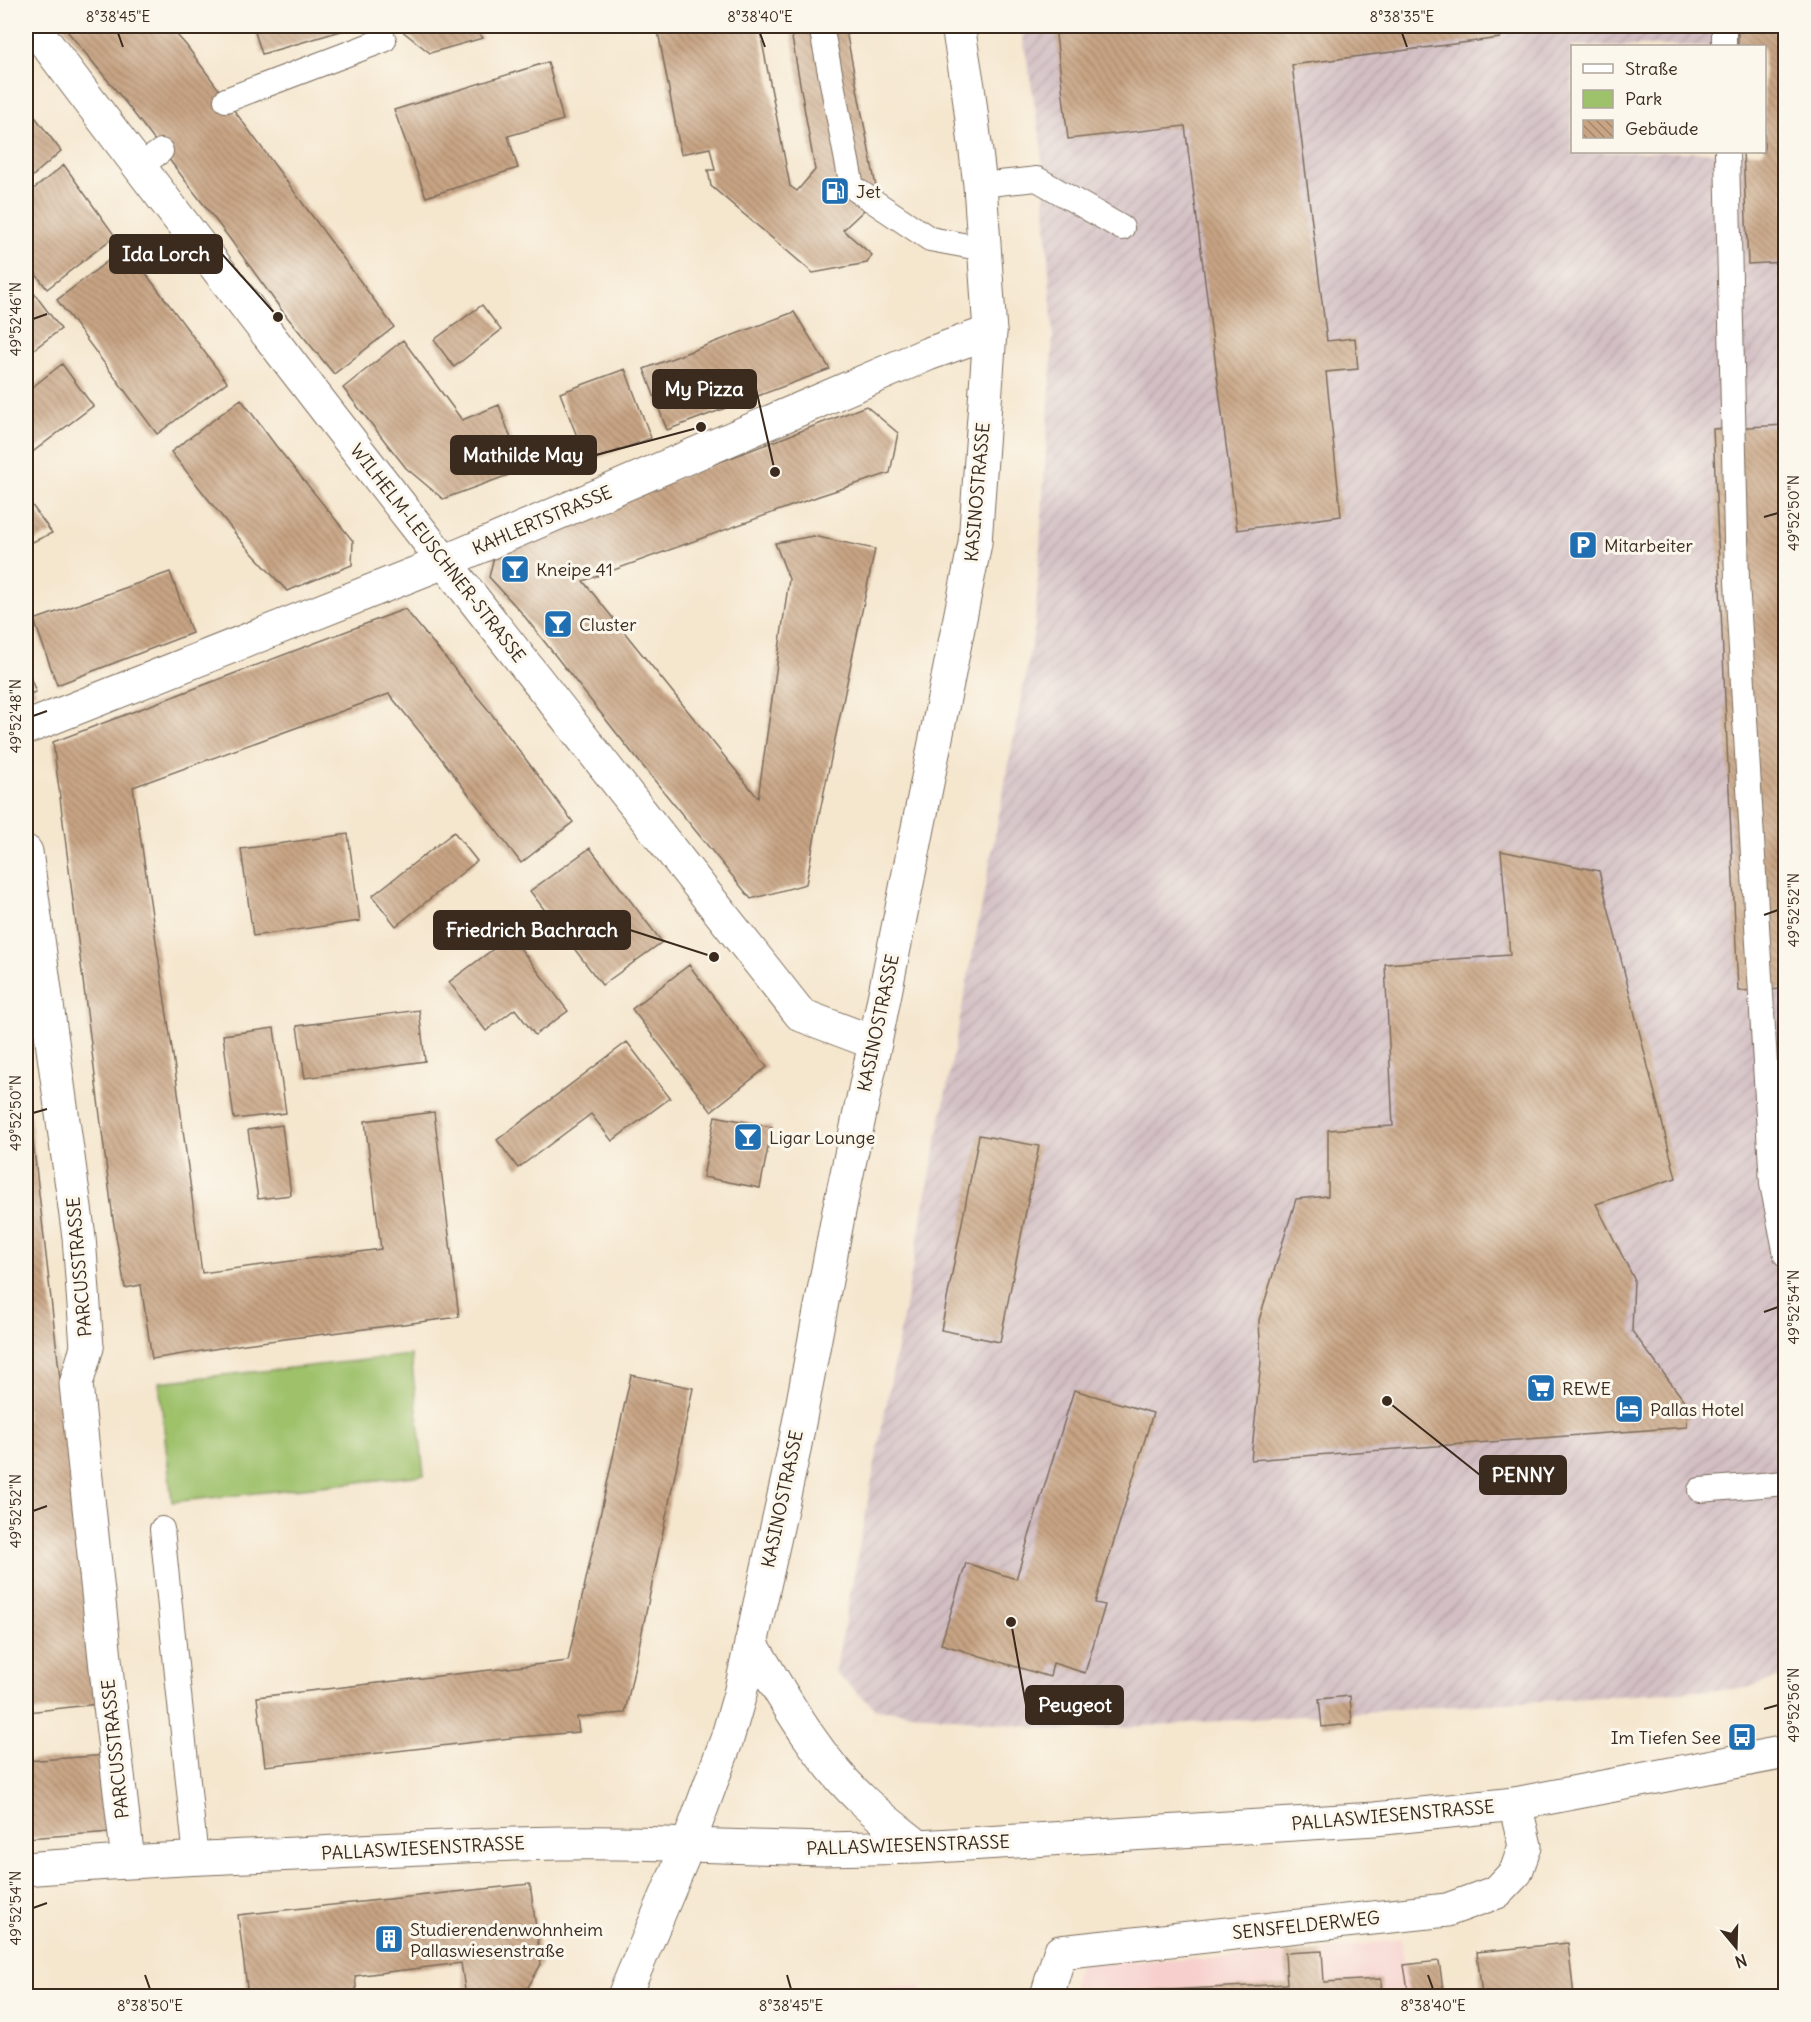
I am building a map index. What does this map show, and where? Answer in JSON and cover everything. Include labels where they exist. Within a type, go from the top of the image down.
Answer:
[{"type":"street","name":"WILHELM-LEUSCHNER-STRASSE","points":[[33,26],[150,159],[444,562],[801,1015],[875,1043]]},
{"type":"street","name":"KASINOSTRASSE","points":[[624,1996],[688,1845],[727,1739],[740,1694],[793,1455],[840,1206],[975,543],[990,332],[980,185],[958,26]]},
{"type":"street","name":"KAHLERTSTRASSE","points":[[26,728],[444,562],[928,354],[990,332]]},
{"type":"street","name":"PARCUSSTRASSE","points":[[26,852],[79,1237],[87,1347],[76,1383],[128,1860]]},
{"type":"street","points":[[751,1643],[783,1697],[839,1775],[859,1798],[919,1847]]},
{"type":"street","name":"PALLASWIESENSTRASSE","points":[[26,1869],[128,1860],[535,1843],[621,1842],[823,1849],[919,1847],[1375,1820],[1515,1804],[1785,1752]]},
{"type":"street","name":"SENSFELDERWEG","points":[[1047,1996],[1059,1952],[1446,1910],[1497,1892],[1516,1872],[1525,1846],[1515,1804]]},
{"type":"lane","points":[[821,26],[852,187],[930,238],[984,249]]},
{"type":"lane","points":[[1724,26],[1724,45]]},
{"type":"lane","points":[[226,100],[384,40]]},
{"type":"lane","points":[[1726,153],[1738,592],[1772,1184],[1785,1255]]},
{"type":"lane","points":[[980,185],[1037,179],[1122,228]]},
{"type":"lane","points":[[1700,1490],[1785,1483]]},
{"type":"lane","points":[[162,1529],[196,1858]]},
{"type":"shaded area","points":[[1021,26],[1785,26],[1785,1676],[1747,1688],[1064,1731],[876,1709],[835,1673],[1035,626],[1053,338],[1041,141]]},
{"type":"shaded area","points":[[1401,1939],[1409,1996],[1070,1996],[1079,1963],[1234,1958],[1322,1951]]},
{"type":"shaded area","points":[[922,1986],[919,1996],[734,1996],[735,1994]]},
{"type":"green space","points":[[411,1355],[424,1475],[172,1502],[159,1382]]},
{"type":"building","points":[[63,26],[169,26],[186,45],[394,327],[334,374],[283,312],[119,94]]},
{"type":"building","points":[[253,26],[358,26],[262,54]]},
{"type":"building","points":[[396,26],[471,26],[483,38],[430,53]]},
{"type":"building","points":[[657,26],[759,26],[790,186],[797,191],[815,170],[791,32],[822,26],[845,26],[878,197],[843,230],[872,255],[867,263],[813,273],[711,186],[708,170],[715,170],[710,148],[681,154]]},
{"type":"building","points":[[1055,26],[1506,26],[1500,38],[1292,65],[1327,341],[1355,338],[1358,369],[1326,372],[1341,516],[1237,530],[1185,126],[1068,139]]},
{"type":"building","points":[[1738,26],[1785,26],[1785,262],[1748,264],[1743,153],[1766,153],[1766,45],[1738,45]]},
{"type":"building","points":[[548,62],[563,120],[508,136],[518,168],[426,197],[394,110]]},
{"type":"building","points":[[26,105],[61,151],[26,182]]},
{"type":"building","points":[[64,165],[115,236],[47,289],[26,261],[26,195]]},
{"type":"building","points":[[126,247],[227,382],[157,434],[57,300]]},
{"type":"building","points":[[26,285],[61,329],[26,355]]},
{"type":"building","points":[[482,305],[501,330],[454,367],[434,340]]},
{"type":"building","points":[[794,312],[830,369],[667,430],[644,369]]},
{"type":"building","points":[[403,340],[462,420],[499,405],[522,470],[443,499],[406,468],[343,388]]},
{"type":"building","points":[[62,364],[93,406],[26,457],[26,392]]},
{"type":"building","points":[[625,369],[651,438],[587,462],[560,393]]},
{"type":"building","points":[[241,399],[353,541],[352,565],[287,591],[242,542],[171,452]]},
{"type":"building","points":[[866,406],[898,433],[890,473],[819,496],[583,581],[758,798],[789,579],[775,543],[813,536],[875,549],[806,884],[751,899],[521,612],[489,577],[496,548]]},
{"type":"building","points":[[1785,425],[1785,989],[1738,991],[1713,429]]},
{"type":"building","points":[[26,497],[52,533],[26,545]]},
{"type":"building","points":[[170,572],[192,633],[57,685],[34,620]]},
{"type":"building","points":[[405,609],[490,712],[573,822],[521,863],[389,694],[133,787],[174,1062],[202,1273],[381,1249],[365,1121],[434,1112],[459,1317],[245,1344],[152,1359],[141,1285],[125,1288],[113,1219],[53,742]]},
{"type":"building","points":[[26,667],[36,692],[26,695]]},
{"type":"building","points":[[454,832],[477,861],[396,926],[372,896]]},
{"type":"building","points":[[348,834],[360,921],[253,936],[241,849]]},
{"type":"building","points":[[590,848],[662,942],[602,985],[530,891]]},
{"type":"building","points":[[1501,851],[1599,871],[1676,1178],[1596,1204],[1634,1279],[1632,1331],[1688,1406],[1687,1427],[1251,1460],[1261,1362],[1259,1320],[1296,1199],[1328,1196],[1328,1130],[1393,1126],[1385,964],[1510,955]]},
{"type":"building","points":[[511,936],[568,1011],[535,1035],[515,1009],[486,1031],[449,982]]},
{"type":"building","points":[[689,965],[767,1067],[711,1111],[632,1009]]},
{"type":"building","points":[[419,1010],[425,1061],[305,1078],[297,1026]]},
{"type":"building","points":[[274,1028],[286,1113],[234,1119],[223,1035]]},
{"type":"building","points":[[627,1042],[670,1098],[612,1141],[591,1114],[518,1168],[497,1140]]},
{"type":"building","points":[[26,1088],[97,1704],[28,1712],[26,1692]]},
{"type":"building","points":[[715,1116],[772,1127],[760,1188],[703,1177]]},
{"type":"building","points":[[282,1125],[291,1195],[258,1199],[248,1130]]},
{"type":"building","points":[[979,1135],[1039,1146],[1000,1342],[941,1330]]},
{"type":"building","points":[[631,1375],[693,1388],[625,1713],[577,1717],[579,1732],[265,1766],[257,1697],[568,1661]]},
{"type":"building","points":[[1074,1390],[1153,1413],[1095,1603],[1105,1605],[1085,1673],[1053,1663],[1050,1677],[941,1644],[966,1563],[1016,1579]]},
{"type":"building","points":[[1350,1696],[1352,1724],[1322,1727],[1319,1699]]},
{"type":"building","points":[[107,1755],[113,1832],[26,1838],[26,1761]]},
{"type":"building","name":"Studierendenwohnheim Pallaswiesenstraße","points":[[530,1884],[541,1964],[523,1996],[466,1996],[461,1963],[355,1976],[357,1996],[248,1996],[238,1915]]},
{"type":"building","points":[[1568,1943],[1574,1996],[1482,1996],[1477,1952]]},
{"type":"building","points":[[1322,1951],[1324,1982],[1381,1979],[1382,1996],[1086,1996],[1086,1994],[1287,1984],[1285,1953]]},
{"type":"building","points":[[1439,1961],[1444,1996],[1409,1996],[1404,1965]]},
{"type":"place","name":"Jet","points":[[835,191]]},
{"type":"place","name":"Ida Lorch","points":[[278,317]]},
{"type":"place","name":"Mathilde May","points":[[701,427]]},
{"type":"place","name":"My Pizza","points":[[775,472]]},
{"type":"place","name":"Mitarbeiter","points":[[1583,545]]},
{"type":"place","name":"Kneipe 41","points":[[515,569]]},
{"type":"place","name":"Cluster","points":[[558,624]]},
{"type":"place","name":"Friedrich Bachrach","points":[[714,957]]},
{"type":"place","name":"Ligar Lounge","points":[[748,1137]]},
{"type":"place","name":"REWE","points":[[1541,1388]]},
{"type":"place","name":"PENNY","points":[[1387,1401]]},
{"type":"place","name":"Pallas Hotel","points":[[1629,1409]]},
{"type":"place","name":"Peugeot","points":[[1011,1622]]},
{"type":"place","name":"Im Tiefen See","points":[[1742,1737]]},
{"type":"place","name":"Studierendenwohnheim Pallaswiesenstraße","points":[[389,1939]]}]
